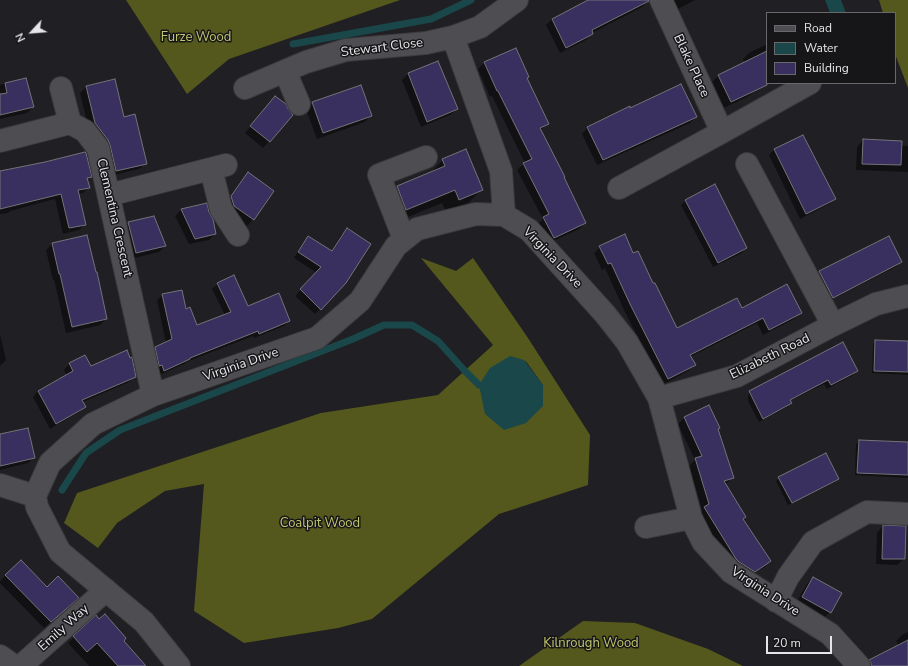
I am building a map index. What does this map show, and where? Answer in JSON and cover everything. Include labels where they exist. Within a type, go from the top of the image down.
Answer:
[{"type":"street","name":"Stewart Close","points":[[245,88],[306,62],[346,50],[426,43],[453,38],[480,27],[516,0]]},
{"type":"street","name":"Blake Place","points":[[660,0],[722,132]]},
{"type":"street","points":[[453,38],[501,172],[504,215]]},
{"type":"street","points":[[285,71],[299,104]]},
{"type":"street","points":[[619,188],[808,84]]},
{"type":"street","points":[[0,142],[70,123],[61,88]]},
{"type":"street","name":"Clementina Crescent","points":[[70,123],[85,131],[98,148],[153,395]]},
{"type":"street","points":[[404,239],[379,175],[426,157]]},
{"type":"street","points":[[747,164],[833,325]]},
{"type":"street","points":[[109,195],[218,167],[221,209],[238,234]]},
{"type":"street","name":"Virginia Drive","points":[[35,496],[50,463],[93,424],[153,395],[317,338],[360,301],[396,246],[417,229],[476,214],[504,215],[529,230],[605,314],[627,342],[660,398],[691,518],[704,542],[731,572],[830,634],[859,666]]},
{"type":"street","name":"Elizabeth Road","points":[[660,398],[737,376],[876,304],[908,296]]},
{"type":"street","points":[[0,485],[35,496],[37,507],[60,552],[144,622],[178,666]]},
{"type":"street","points":[[776,601],[788,577],[813,542],[867,512],[908,514]]},
{"type":"street","points":[[646,527],[691,518]]},
{"type":"street","name":"Emily Way","points":[[22,666],[106,590]]},
{"type":"street","points":[[0,656],[14,666]]},
{"type":"green space","name":"Furze Wood","points":[[126,0],[400,0],[229,59],[187,94]]},
{"type":"green space","points":[[879,0],[908,0],[908,88],[896,57],[896,12],[883,12]]},
{"type":"green space","name":"Coalpit Wood","points":[[421,258],[456,271],[473,258],[528,338],[590,435],[588,485],[499,514],[372,619],[338,628],[244,643],[194,611],[204,484],[165,491],[117,523],[98,548],[64,523],[77,493],[321,413],[438,395],[493,345]],"holes":[[[525,360],[543,385],[543,406]]]},
{"type":"green space","name":"Kilnrough Wood","points":[[583,621],[635,623],[708,649],[743,666],[519,666]]},
{"type":"water","points":[[825,0],[841,0],[846,12],[830,12]]},
{"type":"water","points":[[510,356],[524,360],[543,385],[543,406],[526,423],[504,430],[485,414],[479,385],[490,368]]},
{"type":"building","points":[[588,0],[649,1],[592,30],[593,34],[566,48],[552,19]]},
{"type":"building","points":[[516,48],[529,77],[527,78],[549,124],[540,128],[586,223],[554,238],[543,217],[549,214],[523,163],[532,159],[497,91],[484,62]]},
{"type":"building","points":[[766,51],[767,85],[731,102],[718,75]]},
{"type":"building","points":[[438,61],[458,109],[427,122],[408,73]]},
{"type":"building","points":[[26,78],[34,107],[0,115],[0,94],[7,93],[5,83]]},
{"type":"building","points":[[115,79],[124,117],[135,114],[147,164],[116,171],[108,140],[95,123],[86,86]]},
{"type":"building","points":[[681,84],[697,117],[603,160],[587,127],[630,106],[630,108]]},
{"type":"building","points":[[361,85],[372,116],[323,133],[312,102]]},
{"type":"building","points":[[275,96],[286,104],[293,115],[270,142],[250,126]]},
{"type":"building","points":[[803,135],[836,199],[806,214],[774,149]]},
{"type":"building","points":[[863,139],[902,141],[901,165],[862,164]]},
{"type":"building","points":[[466,149],[483,190],[459,200],[455,190],[406,210],[397,186],[445,166],[442,159]]},
{"type":"building","points":[[85,152],[92,177],[87,178],[90,188],[78,190],[86,225],[69,228],[61,194],[0,209],[0,171]]},
{"type":"building","points":[[248,172],[274,191],[254,220],[234,206],[231,196]]},
{"type":"building","points":[[715,184],[747,248],[718,263],[685,200]]},
{"type":"building","points":[[207,203],[209,212],[213,219],[216,234],[195,239],[181,209]]},
{"type":"building","points":[[154,216],[166,246],[136,253],[128,222]]},
{"type":"building","points":[[347,228],[371,244],[346,283],[321,310],[300,289],[321,267],[298,252],[308,236],[332,251]]},
{"type":"building","points":[[625,234],[633,253],[638,251],[677,328],[737,298],[742,308],[787,284],[802,313],[769,330],[763,318],[690,355],[696,365],[668,379],[611,263],[608,264],[599,246]]},
{"type":"building","points":[[87,235],[107,319],[72,327],[52,243]]},
{"type":"building","points":[[889,236],[902,262],[833,298],[819,271]]},
{"type":"building","points":[[234,275],[248,306],[279,293],[290,321],[259,334],[258,331],[190,358],[164,371],[162,365],[159,366],[155,347],[172,339],[162,294],[182,290],[186,309],[190,307],[197,325],[231,312],[217,283]]},
{"type":"building","points":[[875,340],[908,341],[908,372],[874,371]]},
{"type":"building","points":[[843,342],[858,371],[831,385],[828,380],[790,400],[792,403],[763,419],[749,391]]},
{"type":"building","points":[[127,350],[130,358],[132,357],[136,377],[82,400],[86,407],[56,424],[38,391],[73,371],[69,363],[85,355],[91,366]]},
{"type":"building","points":[[709,405],[720,428],[718,429],[734,478],[724,481],[746,517],[743,519],[771,561],[755,572],[736,559],[704,507],[709,504],[695,458],[702,456],[684,417]]},
{"type":"building","points":[[28,428],[35,458],[0,466],[0,434]]},
{"type":"building","points":[[859,440],[908,442],[908,475],[857,473]]},
{"type":"building","points":[[826,453],[839,479],[792,503],[778,477]]},
{"type":"building","points":[[883,525],[906,526],[905,559],[882,559]]},
{"type":"building","points":[[21,560],[47,587],[58,576],[79,598],[51,622],[5,575]]},
{"type":"building","points":[[813,577],[842,593],[831,613],[802,597]]},
{"type":"building","points":[[105,614],[126,638],[124,641],[146,666],[118,666],[97,643],[87,652],[73,636],[96,615],[99,619]]},
{"type":"building","points":[[908,640],[908,666],[871,666],[869,660]]},
{"type":"waterway","points":[[293,44],[431,19],[471,0]]},
{"type":"waterway","points":[[62,490],[86,453],[120,430],[353,339],[384,325],[412,325],[438,341],[479,385]]}]
